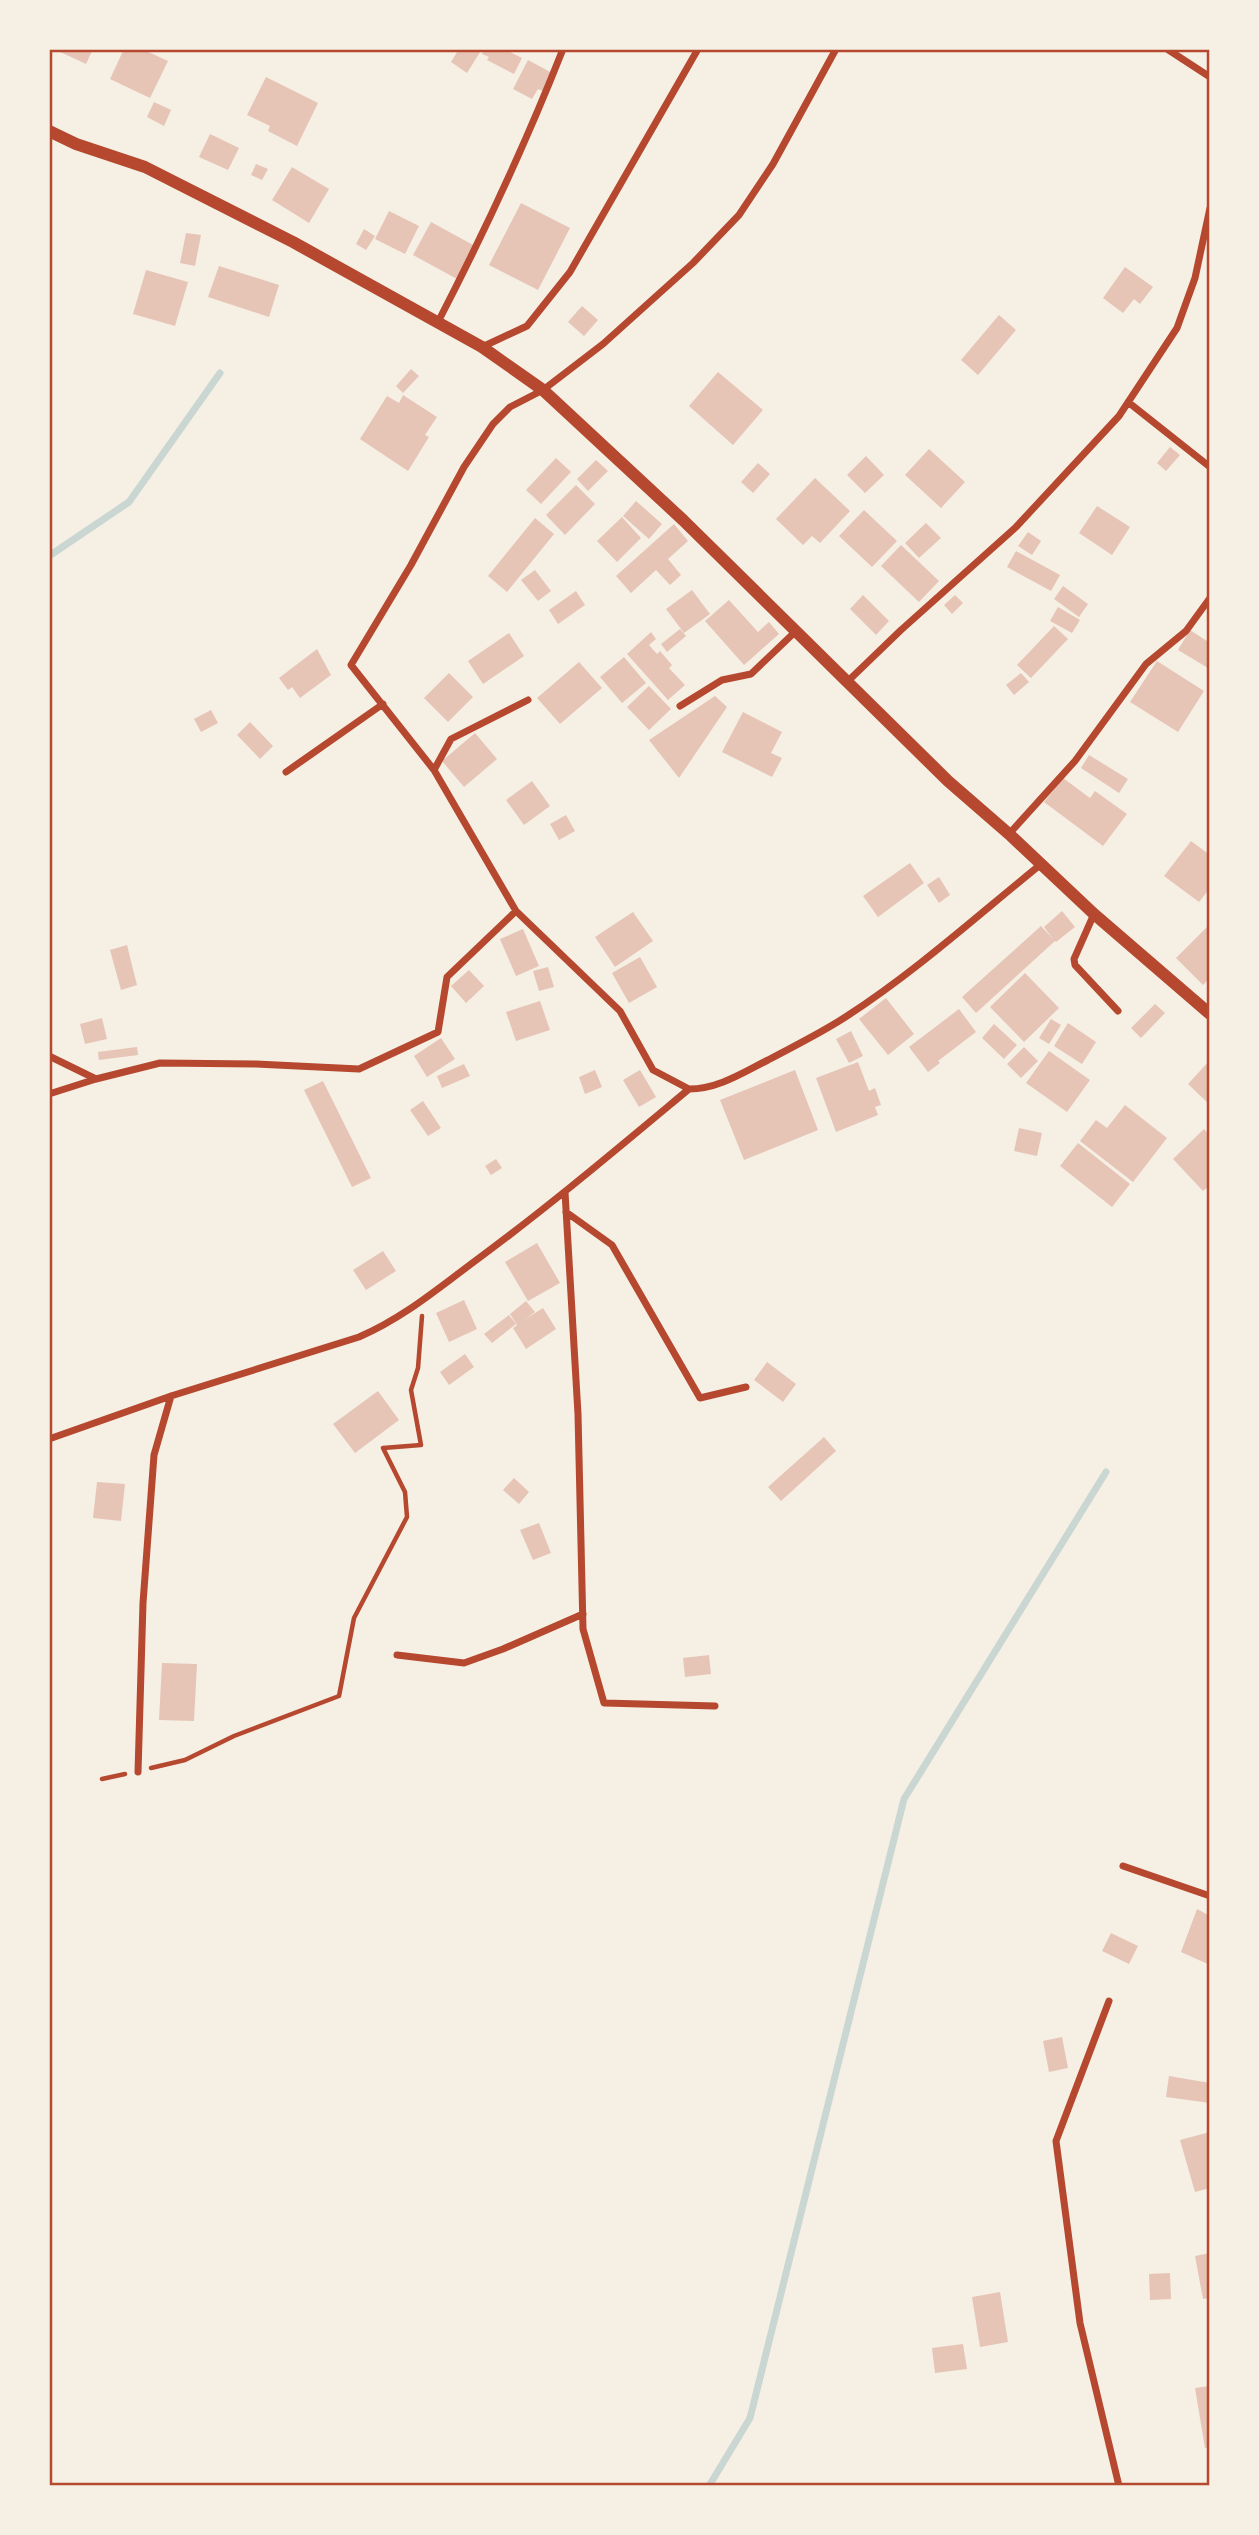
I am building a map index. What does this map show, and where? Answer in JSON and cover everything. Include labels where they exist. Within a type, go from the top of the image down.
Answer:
[{"type":"street","points":[[438,322],[494,212],[534,123],[563,49]]},
{"type":"street","points":[[482,347],[527,326],[570,272],[698,49]]},
{"type":"street","points":[[836,49],[773,164],[739,215],[645,309],[543,390],[510,407],[486,435],[464,467],[411,565],[351,665],[434,769],[516,911],[620,1011],[653,1070],[689,1089],[704,1089],[724,1083],[811,1038],[848,1015],[910,971],[1040,866]]},
{"type":"street","points":[[1167,49],[1210,77]]},
{"type":"street","points":[[49,131],[75,144],[145,167],[293,242],[482,347],[543,390],[682,520],[948,781],[1009,834],[1040,866],[1210,1014]]},
{"type":"street","points":[[847,682],[1016,527],[1101,436],[1128,402],[1177,328],[1195,278],[1210,208]]},
{"type":"street","points":[[1128,402],[1210,467]]},
{"type":"street","points":[[1009,834],[1075,761],[1146,664],[1186,631],[1210,598]]},
{"type":"street","points":[[680,706],[722,680],[751,674],[796,631]]},
{"type":"street","points":[[434,769],[450,739],[528,700]]},
{"type":"street","points":[[286,772],[383,704]]},
{"type":"street","points":[[49,1094],[160,1063],[359,1069],[438,1032],[447,977],[516,911]]},
{"type":"street","points":[[1094,914],[1074,959],[1075,965],[1118,1012]]},
{"type":"street","points":[[49,1056],[96,1079]]},
{"type":"street","points":[[49,1438],[171,1396],[359,1337],[382,1327],[423,1302],[565,1192],[689,1089]]},
{"type":"street","points":[[565,1192],[578,1415],[583,1629],[604,1703],[715,1706]]},
{"type":"street","points":[[566,1212],[612,1245],[700,1398],[746,1387]]},
{"type":"street","points":[[138,1772],[143,1603],[154,1455],[171,1396]]},
{"type":"street","points":[[397,1655],[464,1662],[503,1649],[583,1614]]},
{"type":"street","points":[[1124,1867],[1210,1896]]},
{"type":"street","points":[[1109,2001],[1056,2141],[1080,2323],[1119,2486]]},
{"type":"path","points":[[102,1779],[184,1760],[234,1736],[339,1696],[354,1618],[407,1517],[405,1492],[383,1448],[421,1445],[411,1390],[418,1368],[423,1302]]},
{"type":"building","points":[[54,49],[93,49],[86,64]]},
{"type":"building","points":[[124,49],[142,49],[168,61],[150,98],[110,79]]},
{"type":"building","points":[[459,49],[482,49],[467,73],[451,62]]},
{"type":"building","points":[[485,49],[504,49],[522,58],[514,74],[487,60],[489,57],[482,54]]},
{"type":"building","points":[[528,60],[552,73],[543,91],[538,89],[532,99],[513,89]]},
{"type":"building","points":[[266,77],[318,103],[297,146],[268,131],[270,126],[247,115]]},
{"type":"building","points":[[154,102],[171,110],[164,126],[147,117]]},
{"type":"building","points":[[210,134],[239,148],[228,170],[199,157]]},
{"type":"building","points":[[256,164],[268,169],[262,180],[251,175]]},
{"type":"building","points":[[292,167],[329,189],[309,223],[272,200]]},
{"type":"building","points":[[521,203],[570,228],[538,290],[489,265]]},
{"type":"building","points":[[389,211],[419,226],[405,254],[375,239]]},
{"type":"building","points":[[431,222],[475,246],[457,279],[413,255]]},
{"type":"building","points":[[364,229],[375,236],[366,250],[356,244]]},
{"type":"building","points":[[186,233],[201,235],[195,266],[180,263]]},
{"type":"building","points":[[219,266],[279,285],[269,317],[208,297]]},
{"type":"building","points":[[1125,267],[1153,287],[1140,304],[1134,299],[1123,313],[1103,298]]},
{"type":"building","points":[[146,270],[188,282],[175,326],[133,314]]},
{"type":"building","points":[[582,306],[598,320],[584,336],[568,322]]},
{"type":"building","points":[[999,315],[1016,330],[978,375],[961,360]]},
{"type":"building","points":[[411,369],[419,376],[403,393],[396,386]]},
{"type":"building","points":[[718,372],[763,410],[733,445],[689,406]]},
{"type":"building","points":[[403,395],[437,417],[425,435],[429,437],[408,471],[360,439],[387,396],[399,403]]},
{"type":"building","points":[[1170,447],[1180,455],[1166,471],[1157,463]]},
{"type":"building","points":[[929,449],[965,482],[941,508],[905,475]]},
{"type":"building","points":[[866,456],[884,475],[865,493],[847,475]]},
{"type":"building","points":[[556,458],[571,472],[541,504],[526,490]]},
{"type":"building","points":[[596,460],[608,471],[588,491],[577,479]]},
{"type":"building","points":[[758,463],[770,474],[753,493],[741,482]]},
{"type":"building","points":[[815,478],[850,511],[820,543],[812,536],[803,545],[776,519]]},
{"type":"building","points":[[576,485],[595,504],[565,535],[546,515]]},
{"type":"building","points":[[636,501],[662,524],[649,539],[623,516]]},
{"type":"building","points":[[1097,506],[1130,527],[1112,555],[1079,533]]},
{"type":"building","points":[[864,510],[897,541],[872,567],[839,536]]},
{"type":"building","points":[[622,517],[641,538],[617,562],[597,541]]},
{"type":"building","points":[[535,518],[554,534],[507,592],[488,576]]},
{"type":"building","points":[[926,523],[941,538],[919,558],[905,543]]},
{"type":"building","points":[[674,524],[688,541],[668,559],[681,575],[670,585],[656,570],[631,593],[616,576]]},
{"type":"building","points":[[1028,532],[1041,541],[1032,555],[1018,546]]},
{"type":"building","points":[[901,545],[939,581],[919,602],[881,566]]},
{"type":"building","points":[[1016,551],[1060,575],[1051,591],[1007,567]]},
{"type":"building","points":[[535,570],[551,591],[538,601],[521,580]]},
{"type":"building","points":[[1063,586],[1088,604],[1079,617],[1054,599]]},
{"type":"building","points":[[692,590],[710,614],[684,633],[666,609]]},
{"type":"building","points":[[576,591],[585,605],[558,624],[549,610]]},
{"type":"building","points":[[863,595],[889,621],[876,635],[850,609]]},
{"type":"building","points":[[955,595],[963,603],[952,614],[944,605]]},
{"type":"building","points":[[729,600],[758,632],[769,622],[779,634],[744,665],[705,621]]},
{"type":"building","points":[[1058,607],[1080,620],[1072,633],[1050,621]]},
{"type":"building","points":[[1054,626],[1068,639],[1031,678],[1017,665]]},
{"type":"building","points":[[680,629],[686,636],[667,652],[661,644]]},
{"type":"building","points":[[1190,630],[1210,643],[1208,668],[1178,650]]},
{"type":"building","points":[[651,632],[656,639],[649,645],[657,654],[660,651],[672,665],[669,668],[685,685],[668,700],[627,654]]},
{"type":"building","points":[[509,633],[524,656],[483,684],[468,661]]},
{"type":"building","points":[[317,649],[331,675],[300,698],[292,687],[288,690],[279,678]]},
{"type":"building","points":[[624,657],[646,683],[622,703],[600,677]]},
{"type":"building","points":[[1157,661],[1204,691],[1178,732],[1130,702]]},
{"type":"building","points":[[579,662],[602,688],[560,724],[537,698]]},
{"type":"building","points":[[449,673],[473,697],[448,722],[424,698]]},
{"type":"building","points":[[1021,673],[1029,682],[1014,695],[1006,685]]},
{"type":"building","points":[[649,686],[671,709],[649,730],[627,707]]},
{"type":"building","points":[[715,696],[727,707],[679,778],[649,740]]},
{"type":"building","points":[[211,710],[218,723],[201,732],[194,719]]},
{"type":"building","points":[[743,712],[782,732],[771,753],[782,758],[772,777],[722,752]]},
{"type":"building","points":[[250,722],[273,746],[260,759],[237,735]]},
{"type":"building","points":[[475,733],[497,759],[464,787],[442,761]]},
{"type":"building","points":[[1089,755],[1128,779],[1119,793],[1081,768]]},
{"type":"building","points":[[1063,778],[1090,798],[1095,791],[1127,814],[1103,846],[1044,802]]},
{"type":"building","points":[[532,781],[550,806],[524,825],[506,800]]},
{"type":"building","points":[[566,815],[575,831],[559,840],[550,824]]},
{"type":"building","points":[[1191,841],[1210,855],[1210,888],[1199,902],[1164,876]]},
{"type":"building","points":[[910,863],[924,883],[878,917],[863,896]]},
{"type":"building","points":[[939,877],[950,895],[939,903],[927,885]]},
{"type":"building","points":[[1062,911],[1075,927],[1055,941],[976,1013],[962,997],[1041,926],[1053,939],[1044,927]]},
{"type":"building","points":[[633,912],[653,941],[615,967],[595,937]]},
{"type":"building","points":[[1207,927],[1210,930],[1210,978],[1203,985],[1176,958]]},
{"type":"building","points":[[523,929],[539,966],[516,976],[500,939]]},
{"type":"building","points":[[127,945],[137,985],[121,990],[110,950]]},
{"type":"building","points":[[640,957],[657,987],[629,1003],[612,973]]},
{"type":"building","points":[[548,967],[554,987],[539,991],[533,971]]},
{"type":"building","points":[[469,970],[484,986],[466,1003],[451,986]]},
{"type":"building","points":[[1025,973],[1059,1008],[1024,1042],[990,1007]]},
{"type":"building","points":[[886,998],[914,1034],[888,1055],[859,1019]]},
{"type":"building","points":[[540,1001],[550,1030],[516,1041],[506,1012]]},
{"type":"building","points":[[1155,1004],[1165,1013],[1141,1038],[1131,1028]]},
{"type":"building","points":[[959,1009],[976,1032],[928,1072],[909,1047]]},
{"type":"building","points":[[102,1018],[107,1039],[85,1044],[80,1024]]},
{"type":"building","points":[[1051,1019],[1061,1025],[1049,1044],[1039,1038]]},
{"type":"building","points":[[1068,1023],[1096,1042],[1082,1064],[1054,1046]]},
{"type":"building","points":[[994,1024],[1017,1045],[1004,1059],[982,1038]]},
{"type":"building","points":[[851,1031],[863,1056],[849,1063],[836,1039]]},
{"type":"building","points":[[441,1038],[455,1059],[427,1077],[414,1056]]},
{"type":"building","points":[[137,1047],[138,1055],[99,1060],[98,1052]]},
{"type":"building","points":[[1024,1047],[1038,1061],[1021,1078],[1007,1064]]},
{"type":"building","points":[[1049,1051],[1090,1080],[1067,1112],[1026,1083]]},
{"type":"building","points":[[1210,1060],[1210,1105],[1188,1084]]},
{"type":"building","points":[[858,1062],[869,1091],[875,1088],[881,1105],[875,1107],[878,1115],[836,1132],[816,1078]]},
{"type":"building","points":[[464,1064],[470,1076],[442,1088],[437,1076]]},
{"type":"building","points":[[595,1070],[602,1087],[585,1094],[579,1077]]},
{"type":"building","points":[[640,1070],[656,1097],[639,1107],[623,1080]]},
{"type":"building","points":[[795,1070],[818,1130],[744,1160],[720,1100]]},
{"type":"building","points":[[323,1081],[371,1178],[352,1187],[304,1090]]},
{"type":"building","points":[[423,1101],[441,1128],[428,1136],[410,1110]]},
{"type":"building","points":[[1125,1105],[1167,1138],[1133,1182],[1080,1141],[1096,1120],[1107,1128]]},
{"type":"building","points":[[1019,1128],[1042,1133],[1037,1156],[1014,1151]]},
{"type":"building","points":[[1204,1129],[1210,1136],[1210,1185],[1203,1191],[1173,1159]]},
{"type":"building","points":[[1078,1143],[1130,1184],[1112,1207],[1060,1166]]},
{"type":"building","points":[[496,1159],[502,1168],[491,1175],[485,1166]]},
{"type":"building","points":[[537,1243],[560,1283],[528,1301],[505,1262]]},
{"type":"building","points":[[383,1251],[396,1271],[366,1290],[353,1270]]},
{"type":"building","points":[[464,1300],[477,1329],[449,1342],[436,1313]]},
{"type":"building","points":[[526,1301],[535,1312],[524,1320],[543,1308],[556,1329],[526,1349],[513,1328],[517,1325],[510,1314]]},
{"type":"building","points":[[509,1315],[516,1324],[492,1343],[484,1334]]},
{"type":"building","points":[[465,1354],[474,1367],[449,1385],[440,1372]]},
{"type":"building","points":[[767,1362],[796,1384],[783,1402],[754,1380]]},
{"type":"building","points":[[378,1391],[399,1420],[355,1453],[333,1424]]},
{"type":"building","points":[[824,1437],[836,1451],[781,1501],[768,1487]]},
{"type":"building","points":[[514,1478],[529,1492],[519,1504],[503,1490]]},
{"type":"building","points":[[97,1482],[125,1484],[121,1521],[93,1518]]},
{"type":"building","points":[[539,1523],[551,1553],[533,1560],[520,1530]]},
{"type":"building","points":[[709,1655],[711,1674],[685,1677],[683,1658]]},
{"type":"building","points":[[162,1663],[197,1664],[194,1721],[159,1720]]},
{"type":"building","points":[[1197,1909],[1210,1916],[1210,1965],[1181,1952]]},
{"type":"building","points":[[1111,1933],[1138,1946],[1129,1964],[1102,1951]]},
{"type":"building","points":[[1062,2037],[1068,2068],[1049,2072],[1043,2041]]},
{"type":"building","points":[[1169,2076],[1210,2083],[1210,2103],[1166,2097]]},
{"type":"building","points":[[1210,2132],[1210,2188],[1195,2192],[1180,2140]]},
{"type":"building","points":[[1210,2253],[1210,2298],[1203,2299],[1195,2256]]},
{"type":"building","points":[[1170,2273],[1171,2299],[1150,2300],[1149,2274]]},
{"type":"building","points":[[1000,2292],[1008,2342],[980,2347],[972,2297]]},
{"type":"building","points":[[963,2344],[967,2369],[935,2373],[932,2348]]},
{"type":"building","points":[[1210,2386],[1210,2447],[1205,2448],[1195,2388]]},
{"type":"waterway","points":[[49,556],[129,502],[220,373]]},
{"type":"waterway","points":[[709,2486],[750,2418],[904,1799],[1106,1472]]}]
